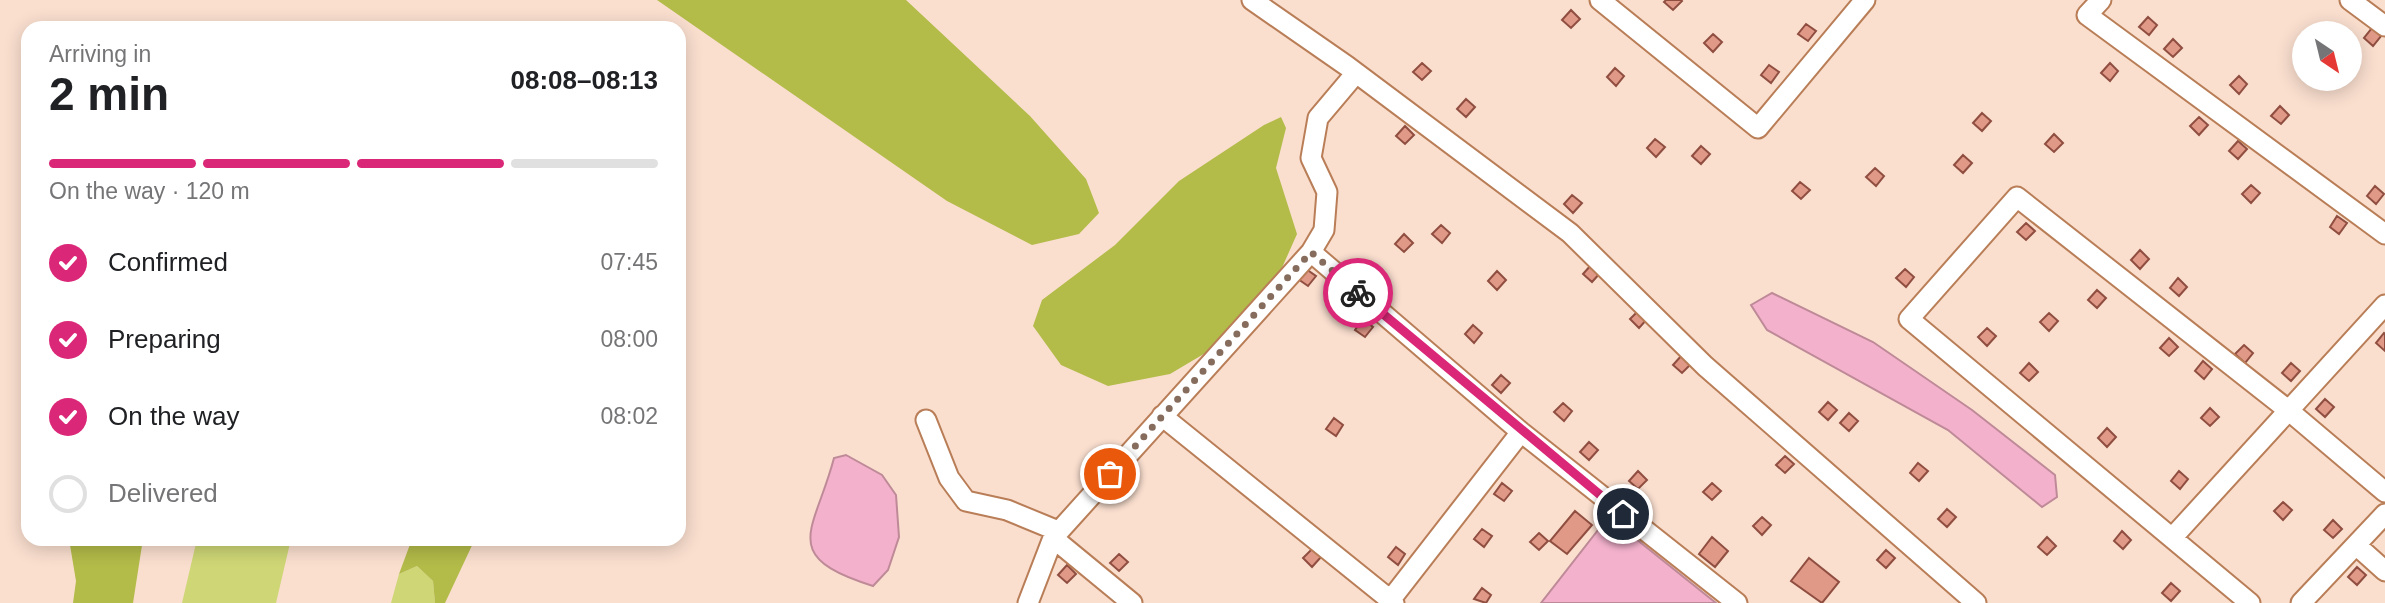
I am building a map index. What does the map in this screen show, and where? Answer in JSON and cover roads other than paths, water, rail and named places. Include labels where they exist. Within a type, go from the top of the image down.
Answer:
[{"type":"street","points":[[1252,0],[1356,73],[1570,233],[1705,366],[1976,603]]},
{"type":"street","points":[[1600,0],[1758,128],[1865,0]]},
{"type":"street","points":[[2101,0],[2087,15],[2385,234]]},
{"type":"street","points":[[2350,0],[2385,26]]},
{"type":"street","points":[[1028,603],[1055,535],[1311,252],[1324,230],[1327,191],[1311,158],[1318,118],[1356,73]]},
{"type":"street","points":[[2250,603],[1909,319],[2017,197],[2288,410],[2385,492]]},
{"type":"street","points":[[1311,252],[1521,432],[1737,603]]},
{"type":"street","points":[[2172,538],[2385,305]]},
{"type":"street","points":[[1162,415],[1391,602],[1521,432]]},
{"type":"street","points":[[926,420],[949,478],[966,500],[1007,510],[1055,535],[1132,603]]},
{"type":"street","points":[[2301,603],[2385,514]]},
{"type":"street","points":[[2356,545],[2385,571]]}]
